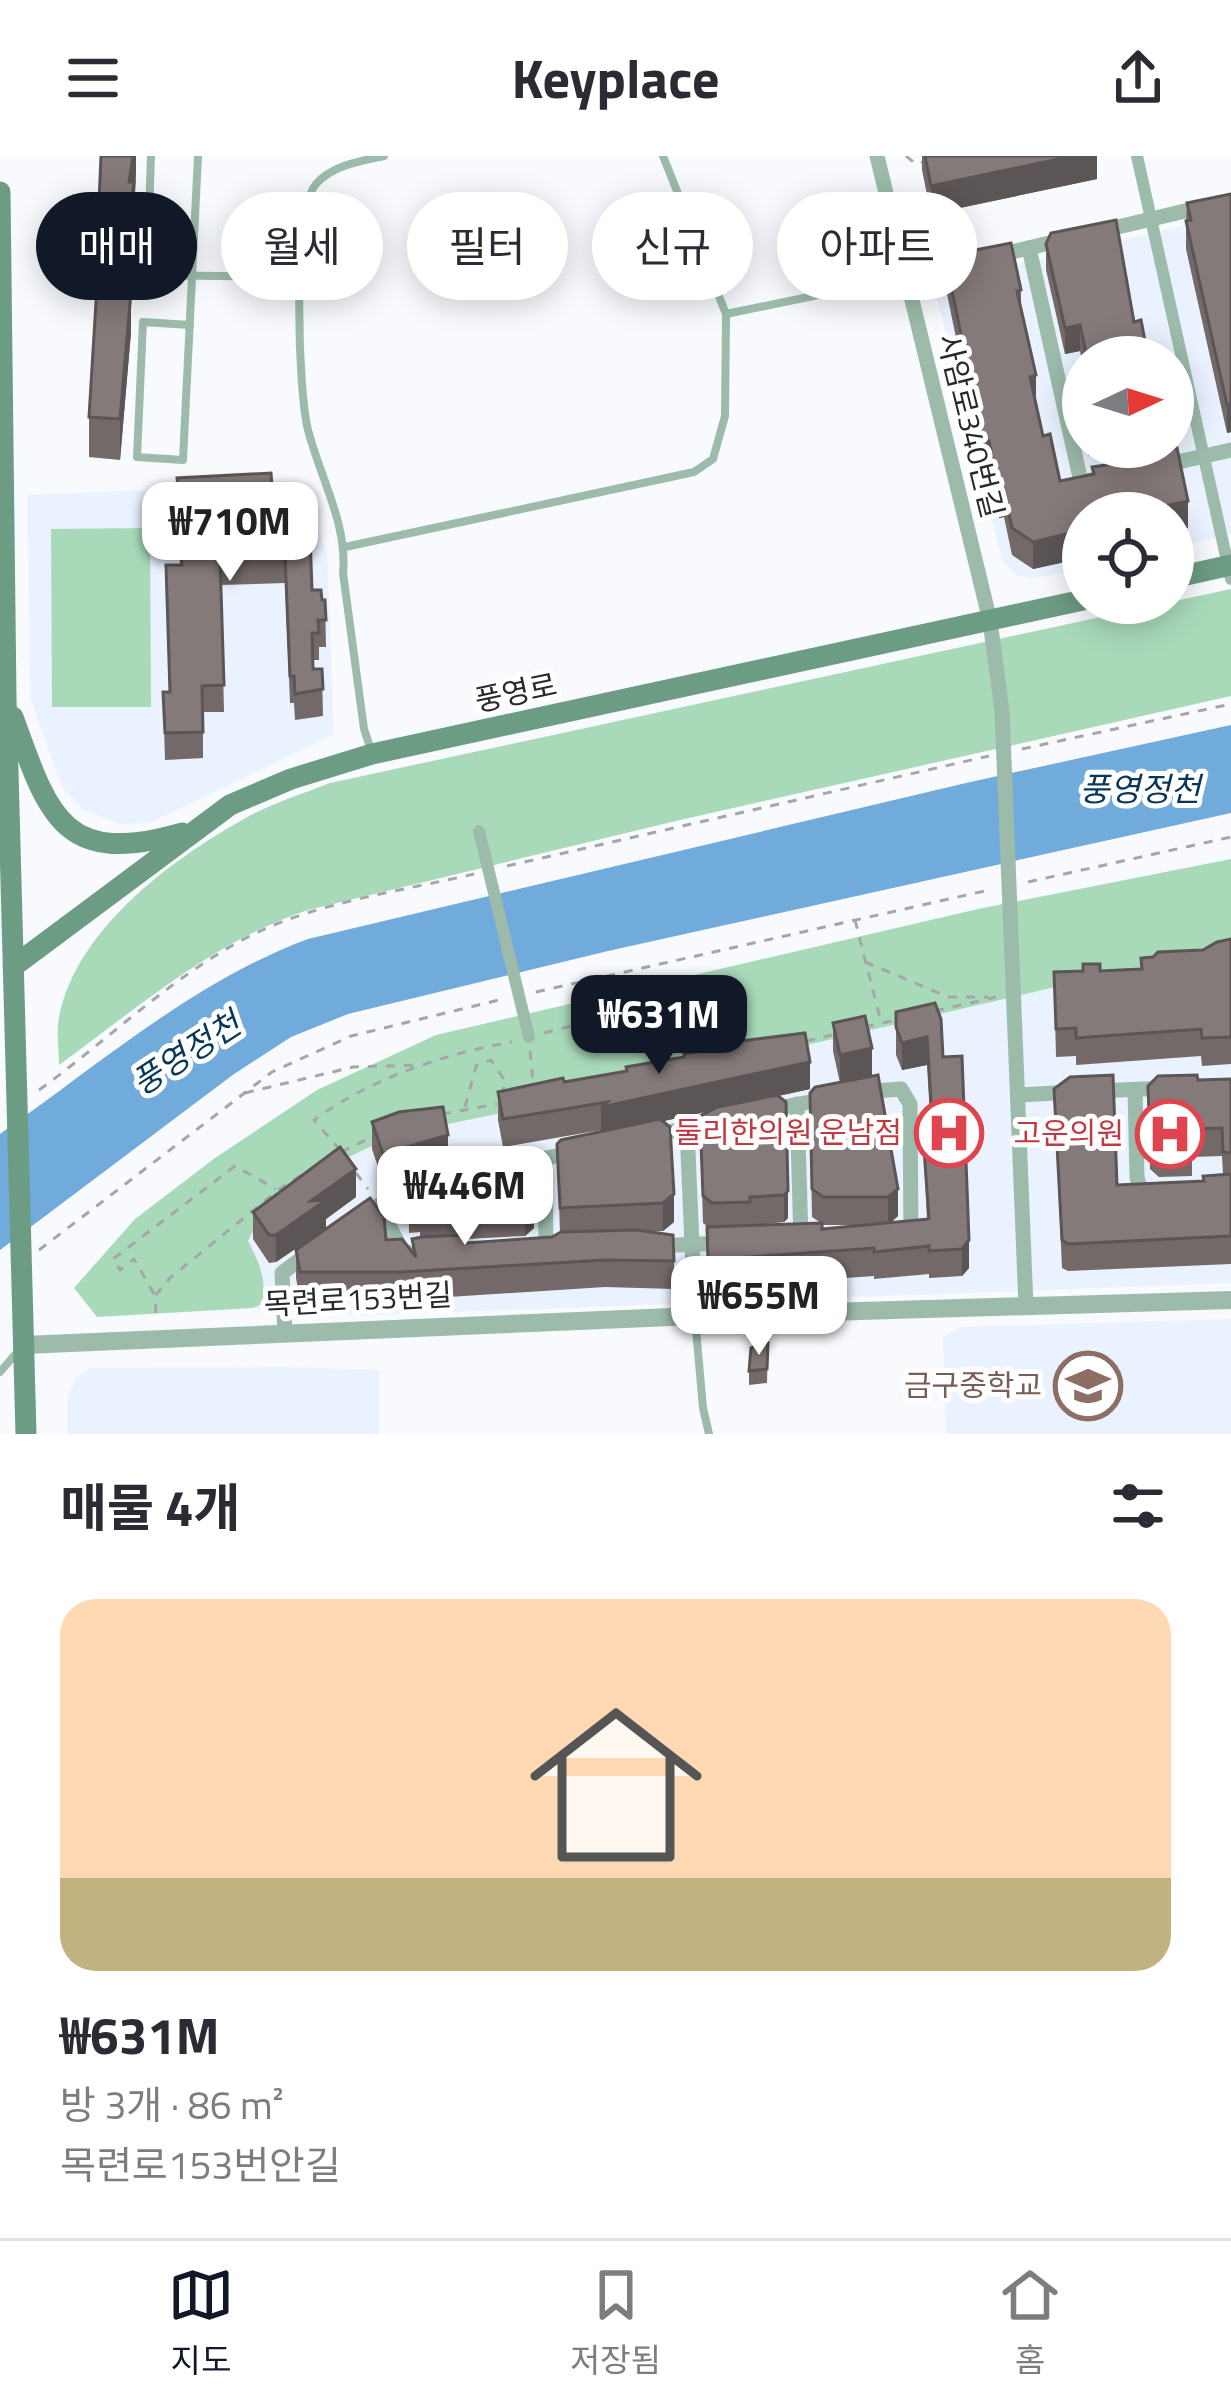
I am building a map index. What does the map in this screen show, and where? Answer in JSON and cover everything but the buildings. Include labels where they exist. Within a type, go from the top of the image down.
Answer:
[{"type":"main road","points":[[0,192],[7,966],[17,1075],[26,1434]]},
{"type":"main road","points":[[1194,575],[1230,570]]},
{"type":"main road","name":"풍영로","points":[[7,966],[230,806],[290,779],[372,754],[1062,604]]},
{"type":"main road","points":[[6,698],[46,802],[67,827],[88,841],[108,845],[147,843],[194,830]]},
{"type":"street","name":"사암로340번길","points":[[877,156],[885,192]]},
{"type":"street","points":[[1137,156],[1230,570]]},
{"type":"street","points":[[977,260],[1231,200]]},
{"type":"street","points":[[1029,248],[1082,482],[1123,474]]},
{"type":"street","name":"사암로340번길","points":[[911,300],[990,621],[1002,711],[1026,1307]]},
{"type":"street","points":[[1143,470],[1231,450]]},
{"type":"street","points":[[479,831],[529,1037]]},
{"type":"street","points":[[1019,1095],[1192,1087]]},
{"type":"street","points":[[753,1114],[901,1089],[910,1104],[914,1236],[891,1237]]},
{"type":"street","points":[[1135,1090],[1138,1185],[1149,1195],[1169,1194]]},
{"type":"street","points":[[797,1104],[802,1240]]},
{"type":"street","points":[[626,1141],[731,1118]]},
{"type":"street","points":[[687,1128],[695,1316]]},
{"type":"street","points":[[343,1230],[416,1185],[585,1150]]},
{"type":"street","points":[[545,1158],[546,1249]]},
{"type":"street","name":"목련로153번길","points":[[379,1205],[403,1252],[427,1252]]},
{"type":"street","points":[[780,1240],[824,1239]]},
{"type":"street","points":[[285,1334],[282,1273],[325,1242]]},
{"type":"street","points":[[630,1246],[736,1243]]},
{"type":"street","points":[[522,1250],[567,1248]]},
{"type":"street","name":"목련로153번길","points":[[25,1345],[695,1316],[1231,1300]]},
{"type":"lane","points":[[150,192],[151,156]]},
{"type":"lane","points":[[197,192],[198,156]]},
{"type":"lane","points":[[311,192],[348,164],[384,156]]},
{"type":"lane","points":[[345,547],[702,469],[718,448],[725,416],[726,314],[663,156]]},
{"type":"lane","points":[[190,325],[143,322],[136,458],[183,460],[192,300]]},
{"type":"lane","points":[[301,300],[302,402],[345,547],[343,573],[364,729],[372,754]]},
{"type":"lane","points":[[726,314],[794,300]]},
{"type":"lane","points":[[695,1316],[709,1434]]},
{"type":"lane","points":[[0,1372],[25,1345]]},
{"type":"path","points":[[906,156],[916,164],[928,161]]},
{"type":"path","points":[[1015,751],[1231,704]]},
{"type":"path","points":[[506,866],[997,754]]},
{"type":"path","points":[[1010,885],[1231,837]]},
{"type":"path","points":[[17,1075],[256,933],[286,920],[484,872]]},
{"type":"path","points":[[38,1252],[272,1072],[351,1036],[988,890]]},
{"type":"path","points":[[855,919],[881,1023]]},
{"type":"path","points":[[866,962],[948,998],[990,998]]},
{"type":"path","points":[[925,1013],[1015,992]]},
{"type":"path","points":[[378,1134],[342,1152],[314,1120],[350,1093],[424,1066],[673,1000],[686,1067]]},
{"type":"path","points":[[859,1029],[903,1018]]},
{"type":"path","points":[[793,1044],[837,1034]]},
{"type":"path","points":[[529,1037],[535,1097]]},
{"type":"path","points":[[439,1114],[464,1110],[499,1103],[505,1081],[491,1060],[476,1066],[464,1110]]},
{"type":"path","points":[[243,1094],[352,1066],[424,1066]]},
{"type":"path","points":[[155,1296],[170,1278],[278,1190],[324,1161]]},
{"type":"path","points":[[156,1313],[155,1296],[134,1258],[120,1270],[112,1259],[236,1166],[278,1190]]},
{"type":"path","points":[[354,1170],[379,1205]]},
{"type":"shaded area","points":[[1231,215],[1231,534],[1194,543],[1194,492],[1062,492],[1062,573],[1017,576],[1002,561],[937,300],[977,300],[977,273]]},
{"type":"shaded area","points":[[301,484],[327,554],[334,734],[150,823],[120,824],[84,810],[62,787],[31,700],[27,495]]},
{"type":"shaded area","points":[[1231,949],[1231,1283],[372,1315],[303,1315],[253,1308],[262,1303],[248,1241],[252,1233],[315,1173],[395,1135],[623,1088],[1051,988],[1107,981]]},
{"type":"shaded area","name":"금구중학교","points":[[1231,1319],[1231,1434],[946,1434],[943,1337],[962,1327]]},
{"type":"shaded area","points":[[90,1368],[379,1370],[379,1434],[67,1434],[68,1396],[76,1378]]},
{"type":"green space","points":[[150,528],[151,707],[52,707],[51,529]]},
{"type":"green space","points":[[1231,589],[1231,696],[680,820],[308,910],[209,957],[59,1065],[58,1024],[69,986],[105,928],[186,855],[275,804],[330,783],[1068,624],[1194,624],[1194,597]]},
{"type":"green space","points":[[1231,859],[1231,949],[1107,981],[1051,988],[623,1088],[395,1135],[315,1173],[252,1233],[248,1241],[263,1287],[262,1304],[253,1308],[97,1317],[74,1288],[135,1219],[215,1158],[317,1090],[436,1035],[978,909]]},
{"type":"water","name":"풍영정천","points":[[1231,725],[1231,813],[608,951],[348,1014],[291,1037],[234,1074],[0,1250],[0,1134],[187,1001],[308,939]]},
{"type":"place","name":"둘리한의원 운남점","points":[[949,1133]]},
{"type":"place","name":"고운의원","points":[[1170,1134]]},
{"type":"place","name":"금구중학교","points":[[1088,1386]]}]
